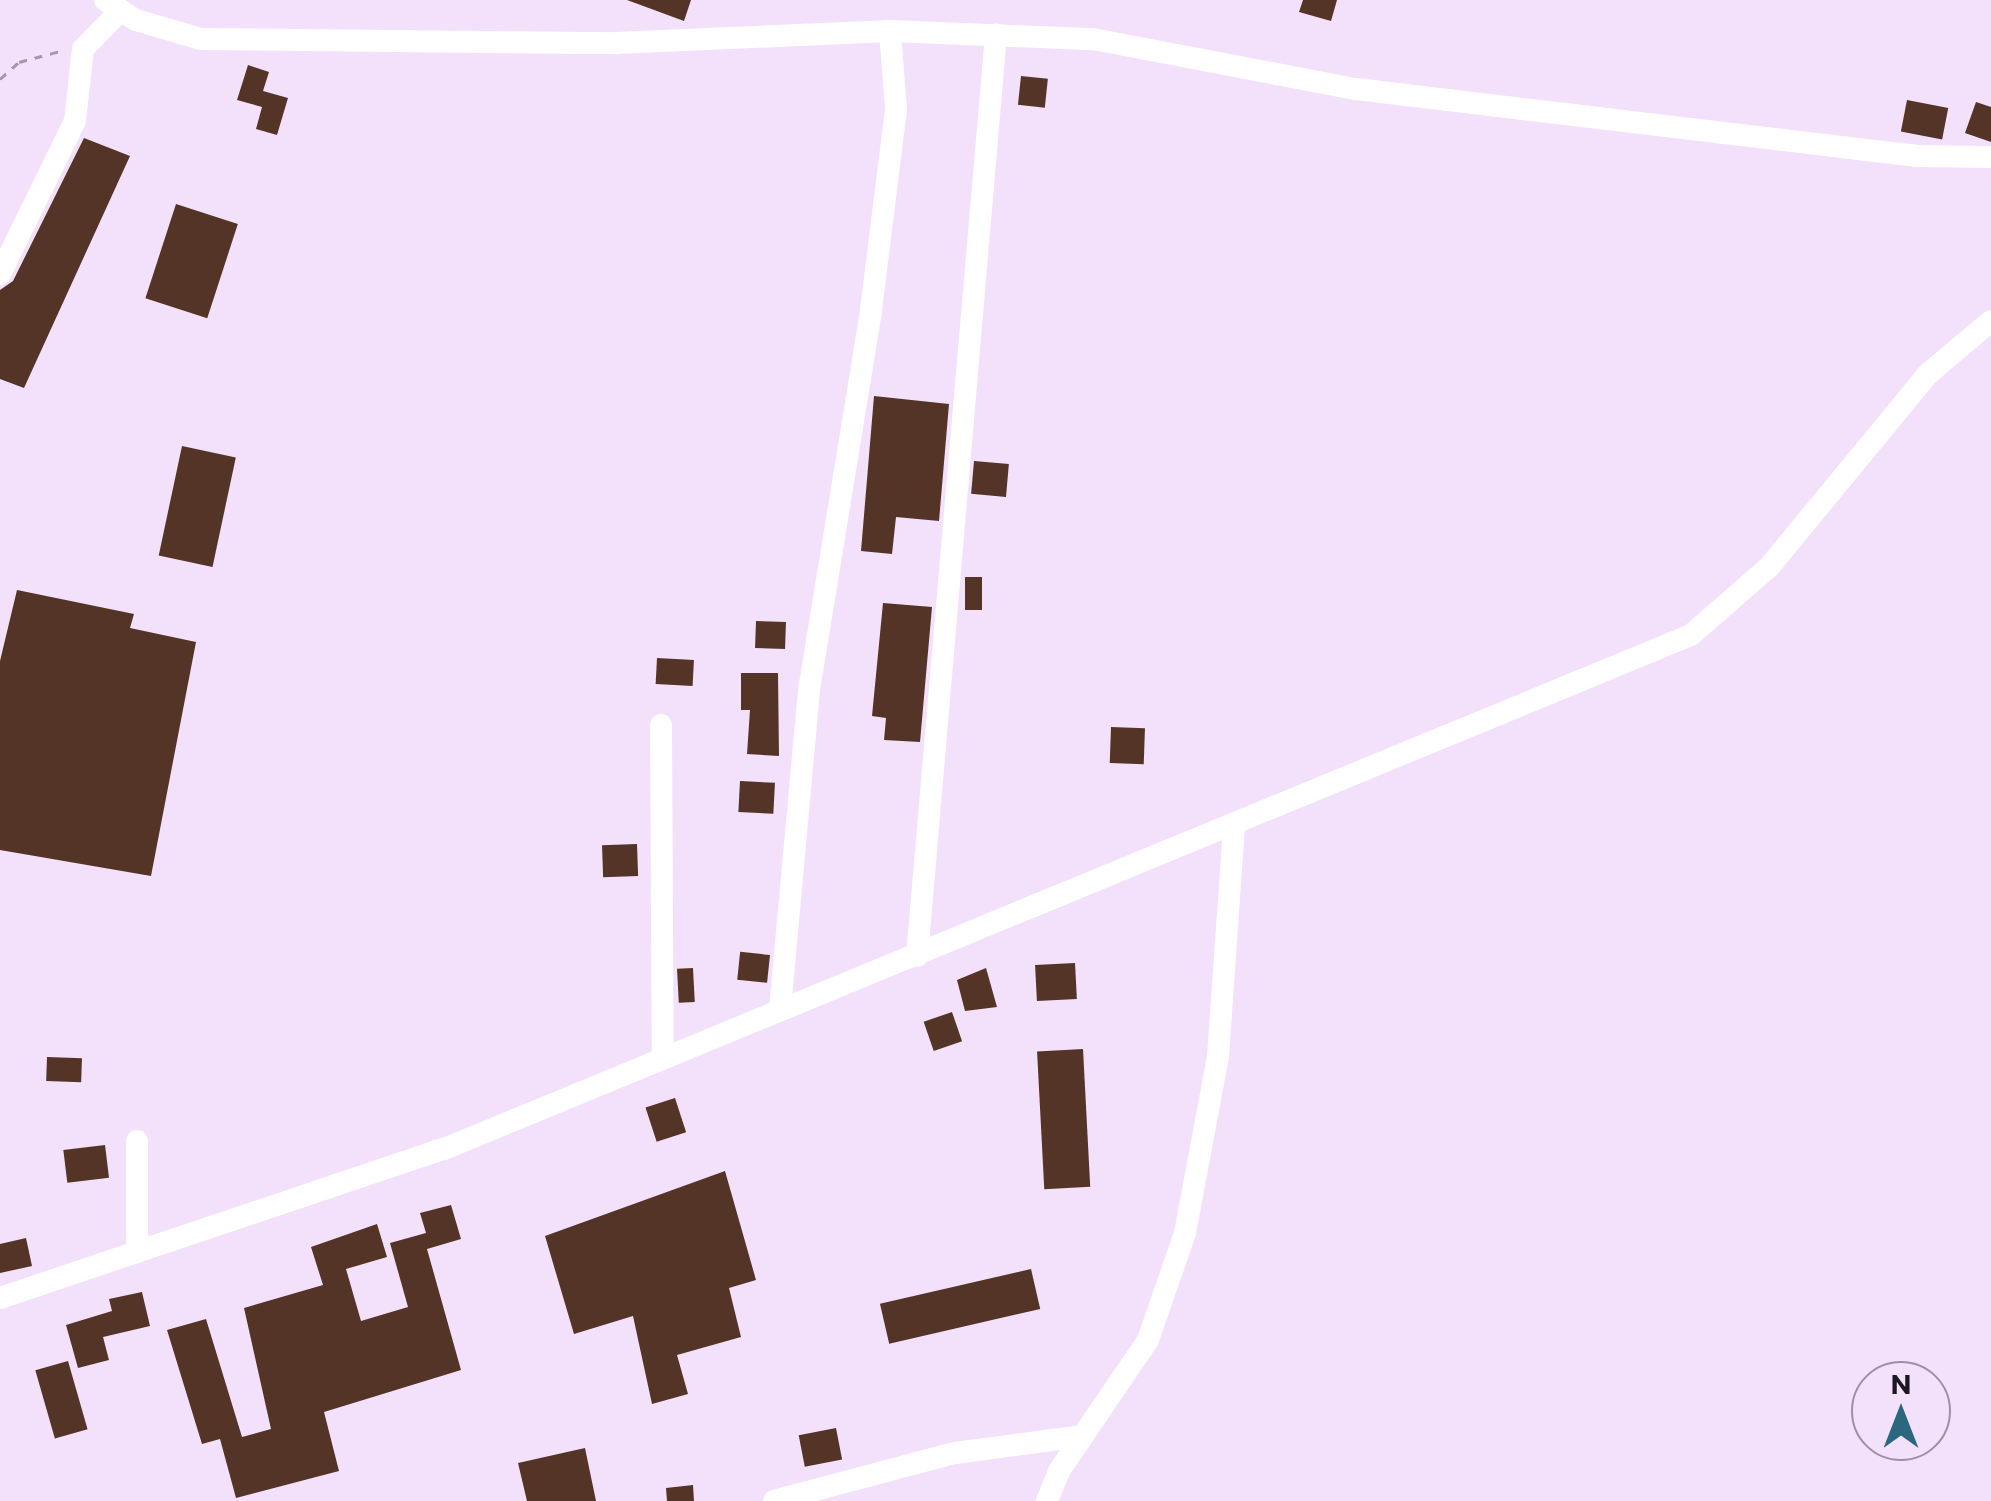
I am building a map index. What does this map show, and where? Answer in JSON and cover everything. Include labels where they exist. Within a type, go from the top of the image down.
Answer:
[{"type":"street","points":[[0,274],[76,120],[83,48],[113,5],[202,39],[616,43],[890,31],[1093,39],[1376,92],[1917,156],[1991,157]]},
{"type":"street","points":[[780,1009],[809,690],[871,310],[896,109],[890,31]]},
{"type":"street","points":[[917,956],[996,34]]},
{"type":"street","points":[[0,1298],[444,1149],[662,1055],[917,956],[1691,634],[1770,567],[1928,374],[1991,321]]},
{"type":"street","points":[[661,724],[662,1055]]},
{"type":"street","points":[[1048,1501],[1083,1436],[1148,1340],[1185,1233],[1218,1056],[1234,826]]},
{"type":"street","points":[[137,1141],[137,1252]]},
{"type":"street","points":[[774,1501],[955,1453],[1083,1436]]},
{"type":"path","points":[[0,79],[19,62],[83,48]]},
{"type":"building","points":[[627,0],[691,0],[684,21]]},
{"type":"building","points":[[1303,0],[1337,0],[1331,21],[1299,12]]},
{"type":"building","points":[[248,65],[269,72],[263,91],[288,98],[277,135],[256,129],[262,107],[237,100]]},
{"type":"building","points":[[1021,76],[1048,79],[1045,108],[1018,105]]},
{"type":"building","points":[[1907,100],[1948,108],[1942,139],[1901,131]]},
{"type":"building","points":[[1976,102],[1991,107],[1991,142],[1965,133]]},
{"type":"building","points":[[84,138],[130,156],[24,388],[0,379],[0,290],[13,281]]},
{"type":"building","points":[[176,204],[238,224],[207,318],[145,298]]},
{"type":"building","points":[[874,396],[949,404],[939,521],[896,517],[892,554],[861,551]]},
{"type":"building","points":[[182,446],[236,457],[213,567],[159,556]]},
{"type":"building","points":[[974,461],[1009,464],[1006,497],[971,494]]},
{"type":"building","points":[[965,577],[982,577],[982,610],[965,610]]},
{"type":"building","points":[[17,590],[134,614],[130,628],[196,642],[151,876],[0,850],[0,661]]},
{"type":"building","points":[[883,603],[932,607],[920,742],[884,740],[886,718],[872,716]]},
{"type":"building","points":[[756,621],[786,622],[785,649],[755,648]]},
{"type":"building","points":[[657,658],[694,660],[693,686],[656,684]]},
{"type":"building","points":[[741,673],[778,673],[779,756],[747,754],[750,710],[741,710]]},
{"type":"building","points":[[1111,727],[1145,728],[1144,764],[1110,763]]},
{"type":"building","points":[[740,781],[775,783],[773,814],[738,812]]},
{"type":"building","points":[[637,844],[638,876],[603,877],[602,845]]},
{"type":"building","points":[[740,952],[770,955],[767,983],[737,980]]},
{"type":"building","points":[[1075,963],[1077,999],[1037,1001],[1035,965]]},
{"type":"building","points":[[693,968],[695,1002],[679,1003],[677,969]]},
{"type":"building","points":[[986,968],[997,1007],[965,1011],[957,980]]},
{"type":"building","points":[[952,1012],[962,1041],[934,1051],[924,1022]]},
{"type":"building","points":[[1083,1049],[1090,1187],[1044,1189],[1037,1051]]},
{"type":"building","points":[[47,1057],[82,1058],[81,1082],[46,1081]]},
{"type":"building","points":[[675,1098],[686,1132],[657,1142],[646,1108]]},
{"type":"building","points":[[105,1145],[109,1178],[67,1183],[63,1150]]},
{"type":"building","points":[[725,1171],[756,1280],[729,1288],[741,1337],[677,1355],[688,1394],[652,1404],[633,1316],[574,1334],[545,1236]]},
{"type":"building","points":[[451,1205],[461,1239],[427,1249],[461,1370],[324,1412],[339,1471],[236,1498],[220,1439],[202,1444],[167,1330],[206,1319],[242,1437],[271,1429],[244,1308],[323,1285],[311,1247],[377,1224],[387,1257],[346,1269],[361,1321],[408,1307],[390,1243],[426,1233],[420,1213]]},
{"type":"building","points":[[26,1238],[32,1266],[0,1273],[0,1244]]},
{"type":"building","points":[[1031,1269],[1040,1309],[889,1344],[880,1304]]},
{"type":"building","points":[[142,1292],[150,1326],[103,1337],[109,1360],[78,1368],[66,1325],[112,1311],[109,1299]]},
{"type":"building","points":[[68,1361],[88,1429],[55,1439],[35,1370]]},
{"type":"building","points":[[836,1428],[842,1459],[805,1467],[799,1435]]},
{"type":"building","points":[[585,1448],[596,1501],[527,1501],[518,1463]]},
{"type":"building","points":[[693,1485],[694,1501],[667,1501],[666,1488]]}]
